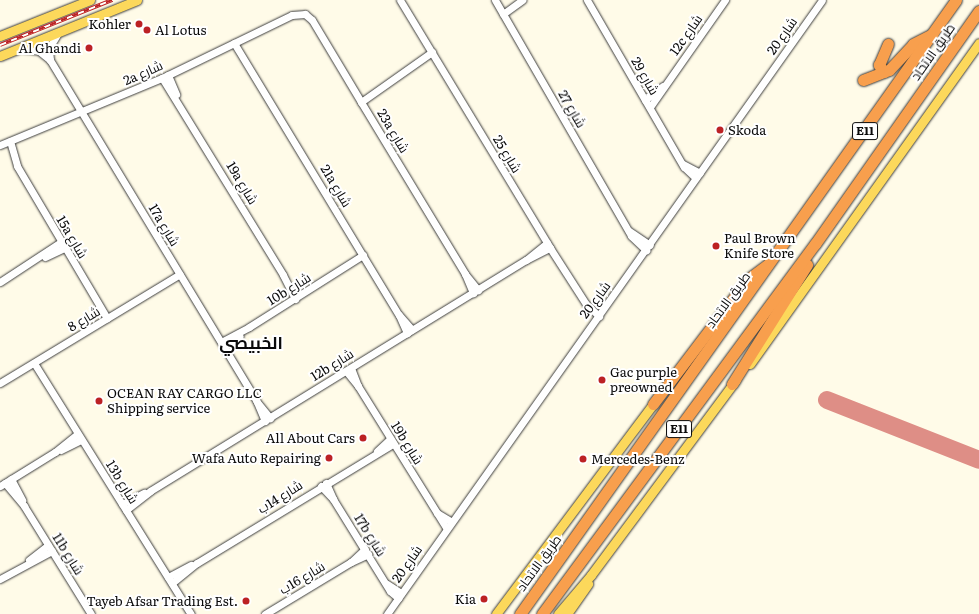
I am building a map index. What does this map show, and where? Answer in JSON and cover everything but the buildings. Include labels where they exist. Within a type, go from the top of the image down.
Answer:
[{"type":"highway","name":"طريق الاتحاد","points":[[520,614],[772,262],[956,0]]},
{"type":"highway","name":"طريق الاتحاد","points":[[542,614],[815,244],[979,11]]},
{"type":"highway","points":[[863,80],[892,68],[913,44],[933,34]]},
{"type":"highway","points":[[884,72],[880,68],[879,63],[888,44]]},
{"type":"highway","points":[[732,384],[804,271],[815,244]]},
{"type":"highway","points":[[653,404],[746,280],[772,262]]},
{"type":"main road","points":[[0,36],[90,0]]},
{"type":"main road","points":[[0,56],[137,0]]},
{"type":"main road","name":"E11","points":[[591,575],[732,384],[764,346],[979,43]]},
{"type":"main road","points":[[496,614],[653,404]]},
{"type":"main road","points":[[558,614],[591,575]]},
{"type":"main road","points":[[567,614],[591,575]]},
{"type":"street","name":"شارع 25","points":[[400,0],[549,246],[586,304],[599,316]]},
{"type":"street","name":"شارع 27","points":[[495,0],[633,238],[648,248]]},
{"type":"street","points":[[502,11],[516,0]]},
{"type":"street","points":[[502,11],[522,0]]},
{"type":"street","name":"شارع 29","points":[[587,0],[683,164],[698,176]]},
{"type":"street","name":"12c شارع","points":[[650,107],[725,0]]},
{"type":"street","name":"شارع 20","points":[[387,614],[648,248],[822,0]]},
{"type":"street","name":"23a شارع","points":[[292,15],[301,13],[309,17],[476,291]]},
{"type":"street","name":"2a شارع","points":[[4,144],[82,113],[165,76],[292,15]]},
{"type":"street","points":[[50,60],[49,48],[58,33]]},
{"type":"street","name":"21a شارع","points":[[236,42],[364,257],[410,331]]},
{"type":"street","name":"17a شارع","points":[[18,49],[32,49],[50,60],[268,419]]},
{"type":"street","points":[[360,99],[433,54]]},
{"type":"street","name":"19a شارع","points":[[165,76],[180,104],[298,298]]},
{"type":"street","name":"12c شارع","points":[[645,100],[666,83]]},
{"type":"street","name":"15a شارع","points":[[4,144],[62,245],[107,318]]},
{"type":"street","points":[[0,282],[62,245]]},
{"type":"street","name":"12b شارع","points":[[124,507],[549,246]]},
{"type":"street","name":"10b شارع","points":[[222,344],[364,257]]},
{"type":"street","name":"شارع 8","points":[[0,383],[180,274]]},
{"type":"street","name":"13b شارع","points":[[34,363],[191,614]]},
{"type":"street","name":"19b شارع","points":[[348,369],[447,529]]},
{"type":"street","points":[[5,482],[79,437]]},
{"type":"street","name":"شارع 14ب","points":[[170,580],[392,441]]},
{"type":"street","name":"11b شارع","points":[[5,482],[24,506],[91,614]]},
{"type":"street","name":"17b شارع","points":[[324,484],[387,584],[400,596]]},
{"type":"street","name":"19b شارع","points":[[437,513],[452,522]]},
{"type":"street","points":[[0,579],[50,548]]},
{"type":"street","name":"شارع 16ب","points":[[265,614],[351,562],[366,551]]},
{"type":"taxiway","points":[[827,400],[979,460]]},
{"type":"railway","points":[[0,45],[112,0]]},
{"type":"place","name":"Kohler","points":[[139,24]]},
{"type":"place","name":"Al Lotus","points":[[147,30]]},
{"type":"place","name":"Al Ghandi","points":[[89,48]]},
{"type":"place","name":"Skoda","points":[[720,130]]},
{"type":"place","name":"Paul Brown Knife Store","points":[[716,246]]},
{"type":"place","name":"Gac purple preowned","points":[[602,380]]},
{"type":"place","name":"OCEAN RAY CARGO LLC Shipping service","points":[[99,401]]},
{"type":"place","name":"All About Cars","points":[[363,438]]},
{"type":"place","name":"Wafa Auto Repairing","points":[[329,458]]},
{"type":"place","name":"Mercedes-Benz","points":[[583,459]]},
{"type":"place","name":"Kia","points":[[484,599]]},
{"type":"place","name":"Tayeb Afsar Trading Est.","points":[[246,601]]},
{"type":"district","name":"الخبيصي","points":[[251,342]]}]
